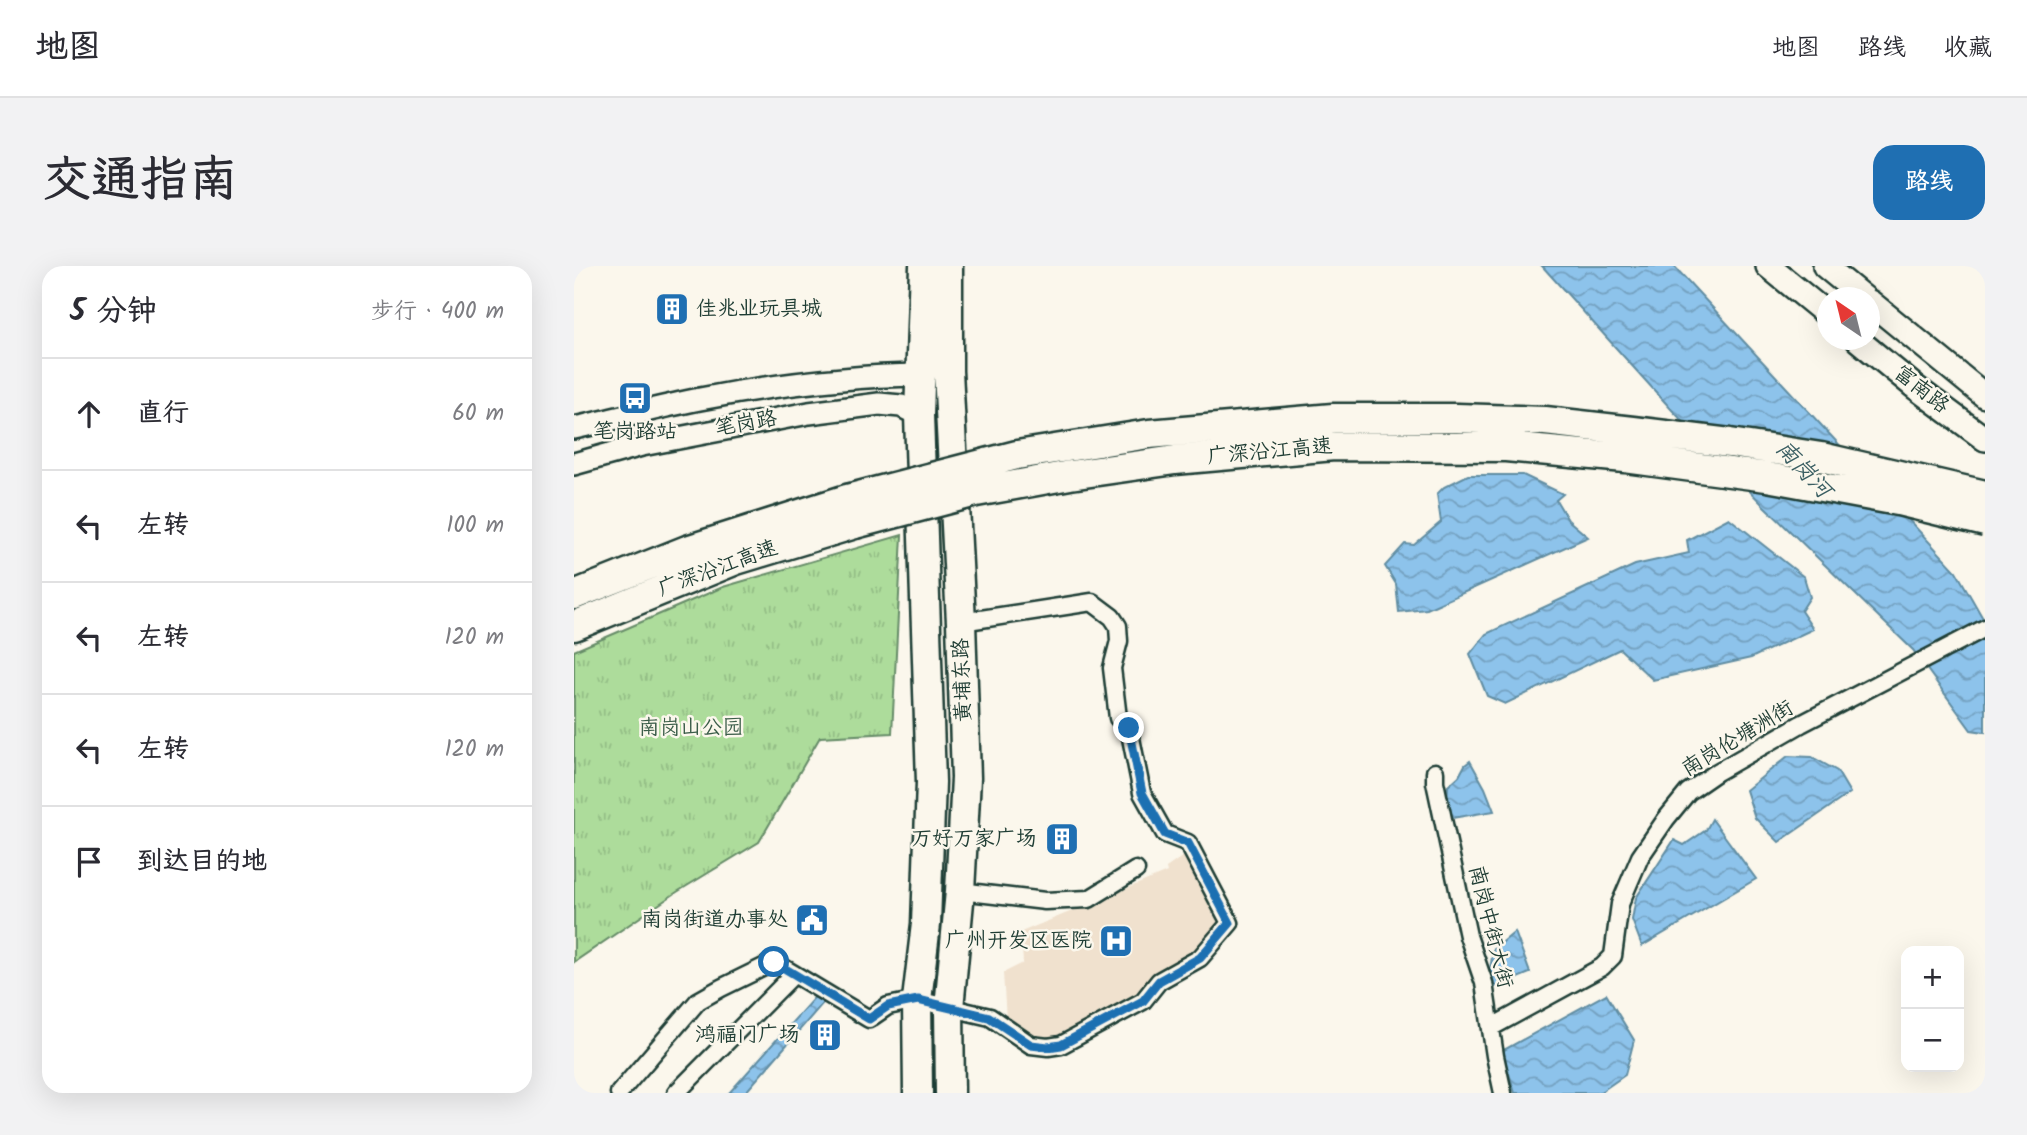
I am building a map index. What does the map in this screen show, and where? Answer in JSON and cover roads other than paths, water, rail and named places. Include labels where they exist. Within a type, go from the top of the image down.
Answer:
[{"type":"highway","name":"黄埔东路","points":[[918,1093],[918,1000],[926,924],[931,782],[919,415],[924,266]]},
{"type":"highway","name":"黄埔东路","points":[[948,266],[948,371],[966,778],[960,891],[949,1008],[950,1093]]},
{"type":"highway","name":"广深沿江高速","points":[[574,626],[851,512],[1017,455],[1149,434],[1333,418],[1545,421],[1730,443],[1821,457],[1985,495]]},
{"type":"highway","name":"广深沿江高速","points":[[574,595],[687,550],[851,512],[1175,460],[1334,446],[1506,447],[1625,458],[1766,477],[1898,501],[1985,522]]},
{"type":"main road","points":[[1768,266],[1817,306]]},
{"type":"main road","points":[[1825,266],[1851,287]]},
{"type":"main road","name":"富南路","points":[[1880,310],[1985,396]]},
{"type":"main road","name":"富南路","points":[[1870,350],[1985,438]]},
{"type":"street","name":"笔岗路","points":[[574,428],[700,399],[799,383],[867,376],[920,375]]},
{"type":"street","name":"笔岗路","points":[[574,464],[642,445],[809,413],[879,404],[901,406],[919,415]]},
{"type":"street","points":[[619,1093],[698,1001],[774,962],[869,1019],[888,1006],[918,1000],[989,1017],[1031,1045],[1048,1047],[1061,1045],[1143,1001],[1159,981],[1200,958],[1230,923],[1188,843],[1165,834],[1142,793],[1129,728],[1118,718],[1112,668],[1119,641],[1118,626],[1112,617],[1092,602],[961,622]]},
{"type":"street","name":"南岗伦塘洲街","points":[[1492,1027],[1602,967],[1613,956],[1620,904],[1640,857],[1688,792],[1717,772],[1985,628]]},
{"type":"street","name":"南岗中街大街","points":[[1435,772],[1465,925],[1484,984],[1503,1093]]},
{"type":"street","points":[[960,891],[1045,901],[1089,899],[1136,870]]},
{"type":"street","points":[[676,1093],[794,974]]},
{"type":"water","name":"南岗河","points":[[1542,266],[1674,266],[1956,571],[1985,622],[1985,732],[1971,730],[1913,650],[1764,506],[1672,410]]},
{"type":"water","points":[[1468,475],[1523,475],[1563,494],[1556,500],[1568,520],[1588,537],[1427,609],[1399,612],[1396,584],[1385,566],[1405,544],[1414,545],[1441,522],[1437,494],[1444,487]]},
{"type":"water","points":[[1729,518],[1804,577],[1810,597],[1801,611],[1813,629],[1751,658],[1653,680],[1620,649],[1505,704],[1487,696],[1470,654],[1486,634],[1635,565],[1689,553],[1687,540]]},
{"type":"water","points":[[1788,756],[1812,757],[1837,771],[1850,793],[1779,842],[1755,818],[1746,790]]},
{"type":"water","points":[[1470,761],[1494,811],[1453,818],[1447,802],[1448,786]]},
{"type":"water","points":[[1712,819],[1756,879],[1642,946],[1632,920],[1636,898],[1674,840],[1684,845],[1706,830]]},
{"type":"water","points":[[1515,932],[1530,973],[1493,988],[1489,977],[1493,950]]},
{"type":"water","points":[[820,991],[829,996],[745,1093],[729,1093]]},
{"type":"water","points":[[1606,994],[1634,1040],[1625,1075],[1599,1093],[1515,1093],[1502,1051]]},
{"type":"place","name":"佳兆业玩具城","points":[[672,309]]},
{"type":"place","name":"笔岗路站","points":[[635,398]]},
{"type":"place","name":"万好万家广场","points":[[1062,839]]},
{"type":"place","name":"南岗街道办事处","points":[[812,920]]},
{"type":"place","name":"广州开发区医院","points":[[1116,941]]},
{"type":"place","name":"鸿福门广场","points":[[825,1035]]},
{"type":"park label","name":"南岗山公园","points":[[691,728]]}]
